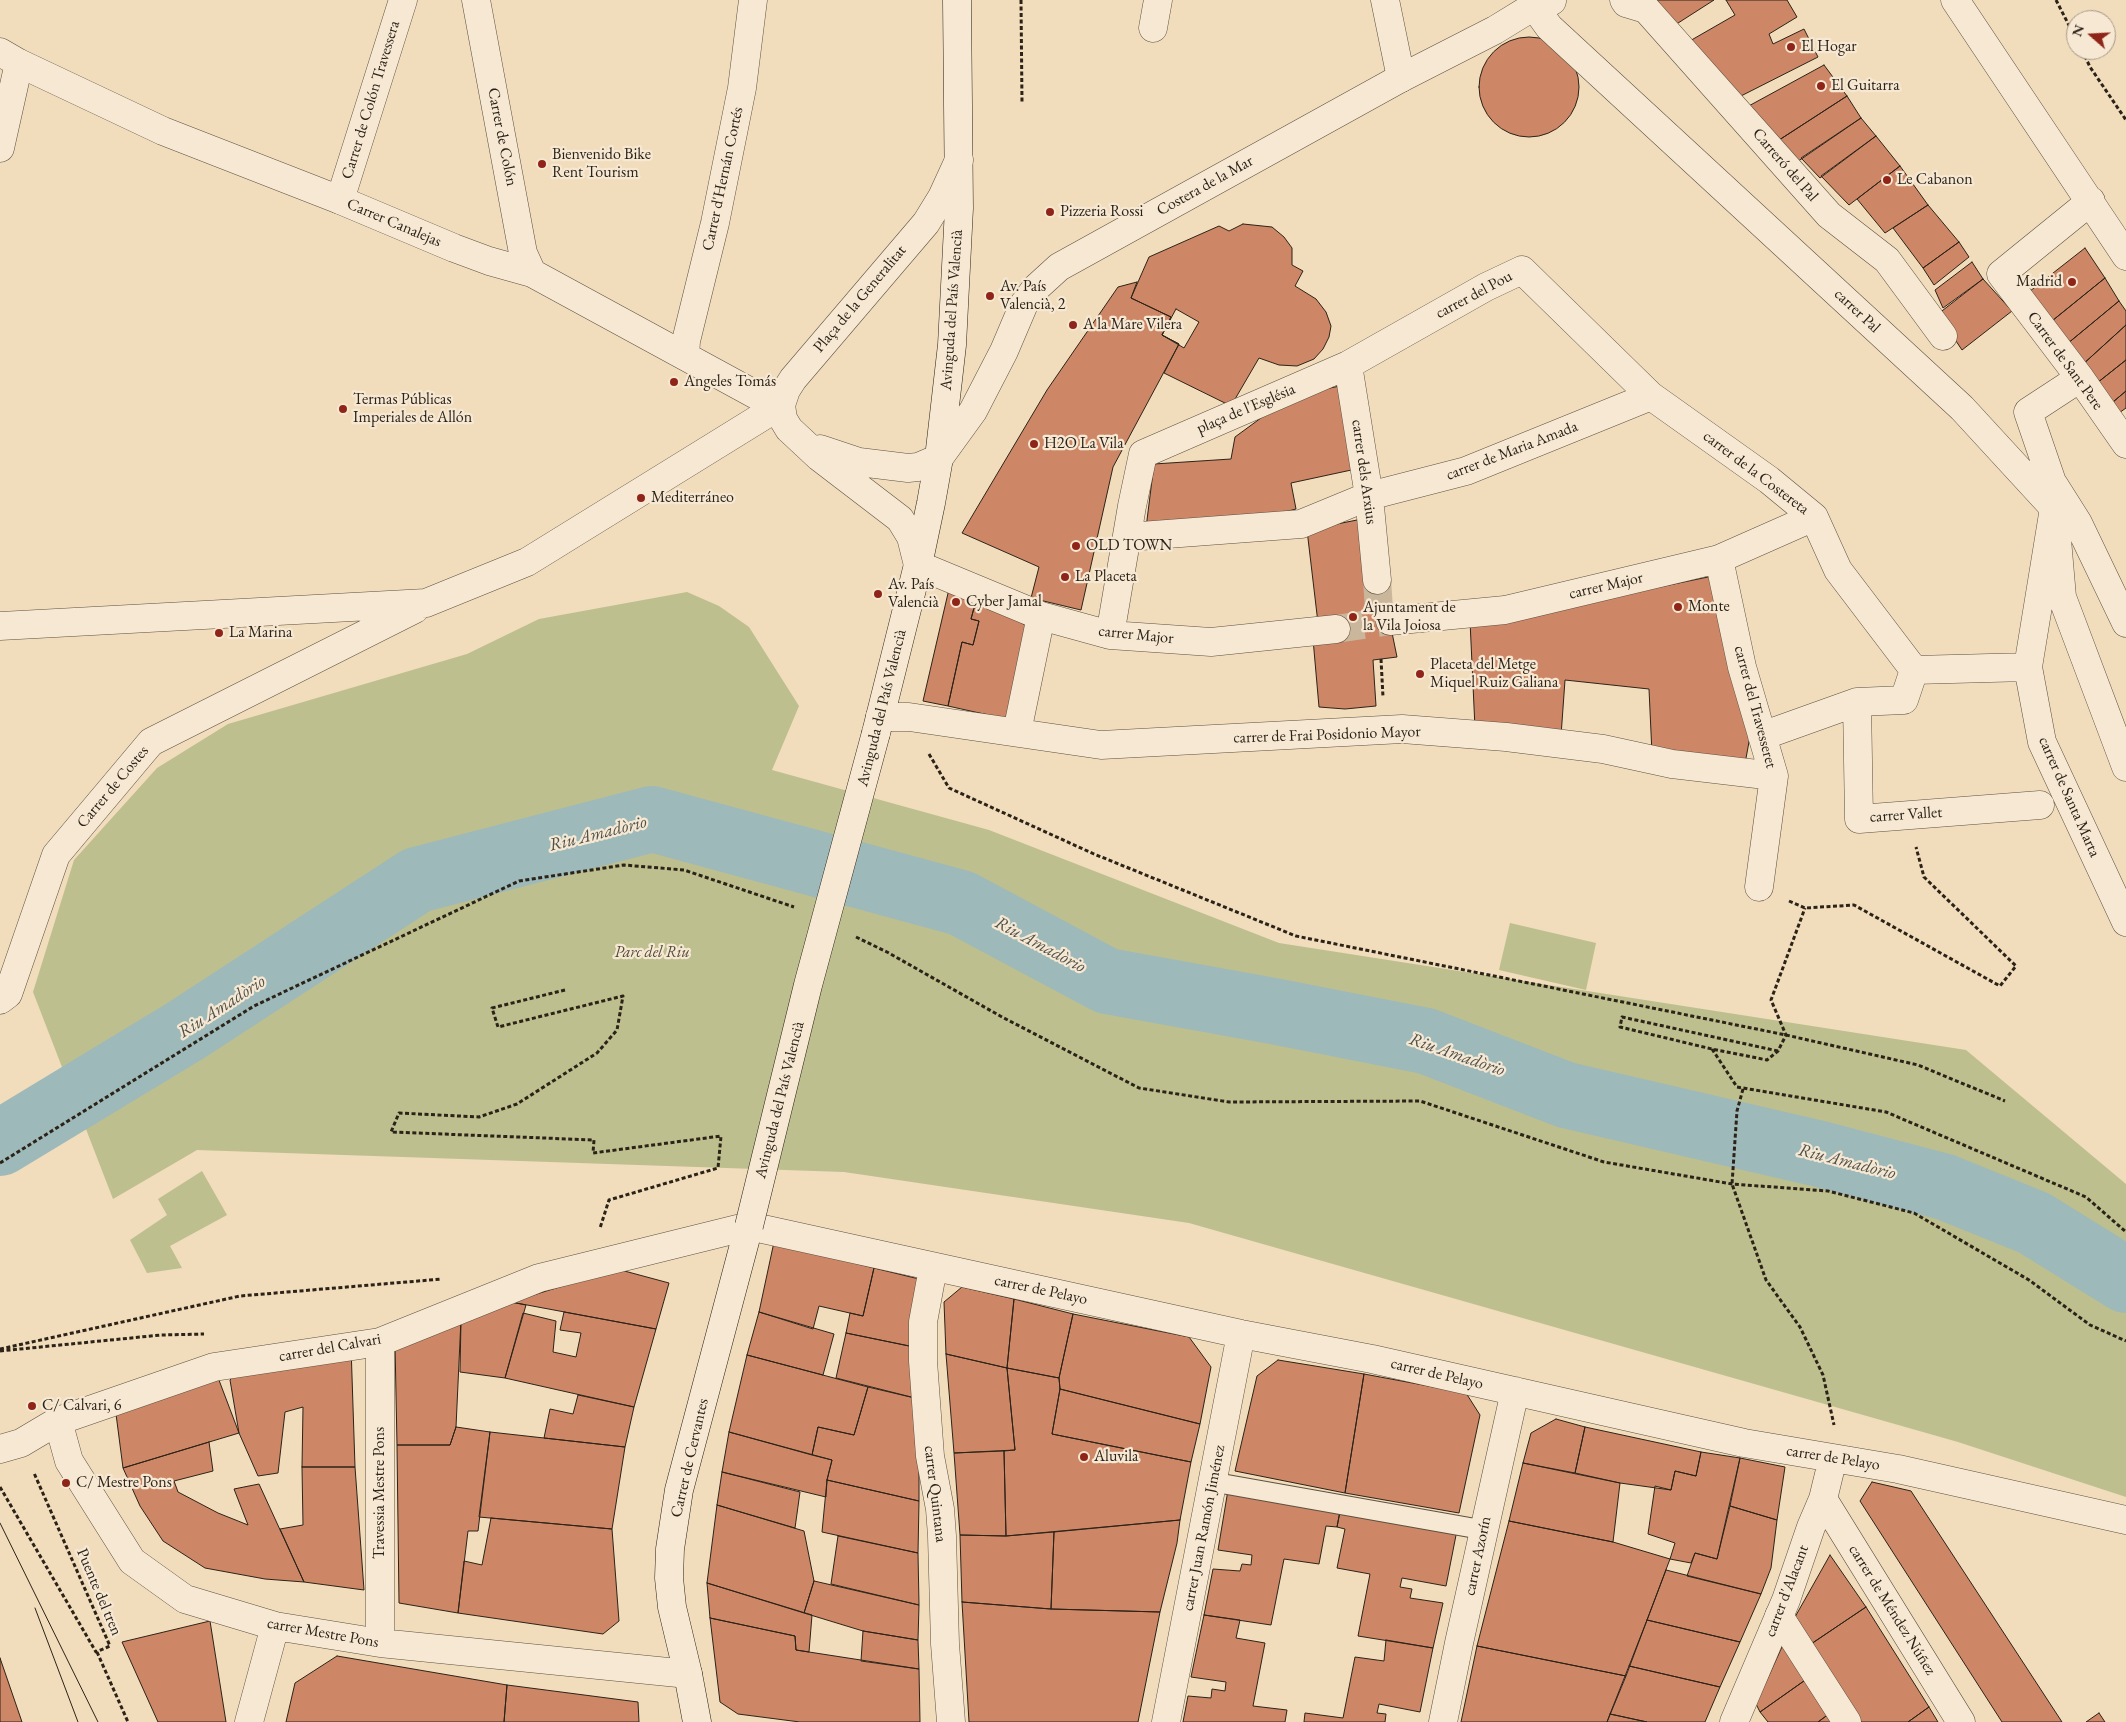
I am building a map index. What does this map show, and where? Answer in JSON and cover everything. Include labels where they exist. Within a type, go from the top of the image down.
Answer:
[{"type":"street","name":"Carrer de Colón Travessera","points":[[340,200],[403,0]]},
{"type":"street","name":"Carrer de Colón","points":[[476,0],[523,253],[532,273]]},
{"type":"street","name":"Carrer d'Hernán Cortés","points":[[685,356],[686,340],[715,223],[742,88],[753,0]]},
{"type":"street","name":"Avinguda del País Valencià","points":[[749,1226],[808,985],[878,725],[918,565],[939,458],[952,345],[959,208],[957,0]]},
{"type":"street","points":[[1153,28],[1158,0]]},
{"type":"street","points":[[1385,0],[1401,78]]},
{"type":"street","name":"Carreró del Pal","points":[[1624,0],[1626,3],[1646,9],[1829,215],[1887,260],[1943,336]]},
{"type":"street","points":[[1955,0],[2126,256]]},
{"type":"street","name":"Costera de la Mar","points":[[939,458],[973,411],[1004,350],[1024,304],[1036,288],[1059,267],[1401,78],[1463,47],[1535,5]]},
{"type":"street","name":"carrer Pal","points":[[1535,5],[1549,27],[1962,408],[2053,495]]},
{"type":"street","name":"Carrer Canalejas","points":[[10,57],[163,131],[340,200],[454,248],[489,261],[532,273],[758,396],[781,405]]},
{"type":"street","points":[[0,148],[10,57]]},
{"type":"street","name":"Plaça de la Generalitat","points":[[781,405],[786,390],[801,369],[926,223],[942,198],[959,160]]},
{"type":"street","name":"Carrer de Sant Pere","points":[[2091,201],[2001,274],[2080,378],[2126,444]]},
{"type":"street","name":"carrer del Pou","points":[[1348,365],[1486,287],[1522,270],[1651,396]]},
{"type":"street","name":"plaça de l'Església","points":[[1127,537],[1144,454],[1348,365]]},
{"type":"street","name":"carrer dels Arxius","points":[[1348,365],[1369,496],[1377,580]]},
{"type":"street","points":[[2080,378],[2028,412],[2053,495],[2062,597],[2126,767]]},
{"type":"street","name":"carrer de Maria Amada","points":[[1127,537],[1301,524],[1369,496],[1466,471],[1651,396]]},
{"type":"street","name":"carrer de la Costereta","points":[[1651,396],[1769,480],[1814,517],[1838,570],[1914,670]]},
{"type":"street","points":[[0,626],[426,603],[527,562],[781,405],[783,419],[789,429],[819,457],[900,518],[911,537],[918,565]]},
{"type":"street","points":[[799,438],[838,456],[877,465],[918,467],[939,458]]},
{"type":"street","points":[[2053,495],[2078,523],[2126,622]]},
{"type":"street","points":[[1762,736],[1857,702],[1904,700],[1914,670],[2028,667],[2053,495]]},
{"type":"street","name":"carrer Major","points":[[1390,621],[1505,610],[1719,559],[1814,517]]},
{"type":"street","points":[[1110,635],[1127,537]]},
{"type":"street","name":"carrer del Travesseret","points":[[1719,559],[1742,668],[1774,776],[1759,887]]},
{"type":"street","name":"carrer Major","points":[[918,565],[1041,616],[1110,635],[1211,642],[1336,629]]},
{"type":"street","name":"Carrer de Costes","points":[[0,1000],[8,994],[56,855],[151,742],[426,603]]},
{"type":"street","points":[[1017,732],[1041,616]]},
{"type":"street","name":"carrer de Santa Marta","points":[[2028,667],[2042,742],[2126,922]]},
{"type":"street","name":"carrer Vallet","points":[[1857,702],[1859,819],[2040,805]]},
{"type":"street","name":"carrer de Frai Posidonio Mayor","points":[[878,725],[909,717],[1101,745],[1402,729],[1506,737],[1603,749],[1672,764],[1774,776]]},
{"type":"street","name":"carrer de Pelayo","points":[[749,1226],[1241,1334],[1372,1359],[1744,1443],[1816,1457],[1898,1469],[2126,1520]]},
{"type":"street","name":"carrer del Calvari","points":[[10,1446],[58,1421],[214,1367],[380,1342],[539,1278],[749,1226]]},
{"type":"street","name":"Carrer de Cervantes","points":[[697,1722],[672,1607],[669,1578],[670,1549],[679,1490],[749,1226]]},
{"type":"street","name":"carrer Quintana","points":[[934,1268],[923,1322],[924,1361],[930,1456],[940,1509],[942,1536],[945,1644],[950,1722]]},
{"type":"street","name":"carrer Juan Ramón Jiménez","points":[[1166,1722],[1241,1334]]},
{"type":"street","name":"Travessia Mestre Pons","points":[[380,1342],[380,1643]]},
{"type":"street","name":"carrer Azorín","points":[[1443,1722],[1515,1391]]},
{"type":"street","name":"carrer Mestre Pons","points":[[58,1421],[69,1461],[132,1561],[185,1599],[275,1626],[380,1643],[688,1674]]},
{"type":"street","name":"carrer d'Alacant","points":[[1742,1716],[1822,1499],[1833,1458]]},
{"type":"street","name":"carrer de Méndez Núñez","points":[[1822,1499],[1962,1722]]},
{"type":"street","points":[[1780,1616],[1847,1722]]},
{"type":"street","points":[[249,1722],[275,1626]]},
{"type":"lane","points":[[1212,1482],[1484,1530]]},
{"type":"path","points":[[1020,0],[1022,103]]},
{"type":"path","points":[[2056,0],[2066,20]]},
{"type":"path","points":[[2087,60],[2126,120]]},
{"type":"path","points":[[909,717],[949,788],[1094,854],[1296,936],[1786,1034],[1918,1065],[2006,1101]]},
{"type":"path","points":[[1786,1034],[1770,1000],[1805,908],[1854,905],[2000,986],[2016,966],[1924,877],[1908,815]]},
{"type":"path","points":[[0,1163],[254,1006],[519,881],[624,865],[684,870],[786,902],[802,911]]},
{"type":"path","points":[[853,936],[887,952],[1002,1017],[1139,1088],[1228,1102],[1420,1102],[1604,1162],[1732,1184],[1828,1191],[1914,1213],[2029,1280],[2090,1325],[2126,1341]]},
{"type":"path","points":[[565,990],[492,1008],[498,1027],[623,996],[617,1030],[597,1052],[517,1104],[479,1117],[399,1113],[391,1132],[594,1140],[592,1153],[721,1136],[718,1168],[609,1200],[597,1236]]},
{"type":"path","points":[[1778,1051],[1622,1018],[1620,1027],[1767,1060],[1778,1051],[1786,1034]]},
{"type":"path","points":[[1712,1049],[1737,1087],[1886,1112],[2086,1197],[2126,1232]]},
{"type":"path","points":[[1743,1089],[1737,1111],[1732,1184],[1766,1280],[1800,1327],[1823,1375],[1834,1430]]},
{"type":"path","points":[[0,1349],[240,1296],[450,1278]]},
{"type":"path","name":"Puente del tren","points":[[0,1488],[96,1652],[110,1646],[10,1446]]},
{"type":"path","points":[[96,1652],[128,1722]]},
{"type":"green space","name":"Parc del Riu","points":[[687,592],[719,606],[749,627],[799,706],[772,770],[989,830],[1279,943],[1966,1050],[2126,1184],[2126,1497],[1958,1442],[1189,1223],[844,1172],[197,1150],[113,1199],[33,992],[74,860],[157,768],[228,724],[467,654],[539,619]]},
{"type":"green space","points":[[1510,923],[1596,943],[1586,990],[1499,970]]},
{"type":"green space","points":[[202,1171],[227,1215],[170,1246],[182,1268],[147,1273],[130,1240],[167,1215],[158,1199]]},
{"type":"building","points":[[1654,0],[1714,0],[1675,25]]},
{"type":"building","points":[[1726,0],[1787,0],[1797,17],[1769,34],[1773,44],[1804,29],[1818,57],[1733,100],[1688,42],[1735,15]]},
{"type":"building","points":[[1529,37],[1539,38],[1557,45],[1571,59],[1578,77],[1578,97],[1571,115],[1557,129],[1539,136],[1529,137],[1519,136],[1501,129],[1487,115],[1480,97],[1479,87],[1480,77],[1487,59],[1501,45],[1519,38]]},
{"type":"building","points":[[1824,65],[1847,96],[1776,142],[1745,108]]},
{"type":"building","points":[[1847,96],[1861,118],[1797,162],[1776,142]]},
{"type":"building","points":[[1861,118],[1876,136],[1820,178],[1801,158]]},
{"type":"building","points":[[1876,136],[1900,166],[1849,205],[1821,176]]},
{"type":"building","points":[[1900,166],[1928,205],[1885,233],[1857,199]]},
{"type":"building","points":[[1928,205],[1959,242],[1923,268],[1893,228]]},
{"type":"building","points":[[1243,224],[1272,227],[1284,237],[1292,248],[1292,265],[1303,271],[1295,286],[1316,299],[1326,312],[1331,326],[1329,337],[1323,349],[1314,359],[1297,366],[1279,365],[1259,358],[1231,406],[1164,373],[1179,344],[1162,335],[1171,317],[1131,298],[1149,257],[1219,226],[1229,231]]},
{"type":"building","points":[[1959,242],[1969,257],[1934,285],[1923,268]]},
{"type":"building","points":[[2085,248],[2105,278],[2047,325],[2025,295]]},
{"type":"building","points":[[1972,262],[1983,279],[1943,308],[1935,290]]},
{"type":"building","points":[[2105,278],[2119,301],[2067,344],[2047,325]]},
{"type":"building","points":[[1983,279],[2012,311],[1962,350],[1938,314]]},
{"type":"building","points":[[1137,282],[1131,298],[1171,317],[1162,335],[1179,344],[1113,467],[1081,610],[1031,598],[1039,567],[962,533],[1047,390],[1118,287]]},
{"type":"building","points":[[2119,301],[2126,311],[2126,325],[2081,366],[2067,344]]},
{"type":"building","points":[[1176,309],[1199,322],[1184,348],[1162,335]]},
{"type":"building","points":[[2126,325],[2126,360],[2097,383],[2081,366]]},
{"type":"building","points":[[2126,360],[2126,391],[2113,402],[2097,383]]},
{"type":"building","points":[[1340,386],[1356,469],[1291,483],[1296,509],[1273,515],[1146,528],[1154,464],[1231,459],[1235,437],[1291,396]]},
{"type":"building","points":[[2126,391],[2126,408],[2119,413],[2113,402]]},
{"type":"building","name":"Ajuntament de la Vila Joiosa","points":[[1362,519],[1381,579],[1397,657],[1373,660],[1376,706],[1345,709],[1319,707],[1313,639],[1318,623],[1307,530]]},
{"type":"building","points":[[1713,576],[1751,731],[1744,769],[1652,754],[1649,689],[1565,680],[1561,736],[1475,728],[1470,621],[1557,608]]},
{"type":"building","points":[[949,589],[977,597],[971,619],[979,621],[973,645],[962,642],[948,706],[923,701]]},
{"type":"building","points":[[977,597],[983,598],[1031,629],[1011,720],[948,706],[962,642],[973,645],[979,621],[971,619]]},
{"type":"building","points":[[774,1242],[874,1268],[863,1316],[819,1306],[813,1329],[759,1312]]},
{"type":"building","points":[[874,1268],[919,1279],[919,1348],[846,1333],[850,1313],[863,1316]]},
{"type":"building","points":[[617,1269],[669,1283],[656,1329],[511,1302]]},
{"type":"building","points":[[962,1287],[1014,1299],[1007,1368],[946,1354],[944,1302]]},
{"type":"building","points":[[1014,1299],[1073,1314],[1059,1378],[1007,1368]]},
{"type":"building","points":[[511,1302],[526,1305],[505,1378],[460,1372],[461,1319]]},
{"type":"building","points":[[564,1312],[656,1329],[634,1407],[505,1378],[523,1313],[556,1321],[553,1352],[576,1357],[581,1333],[560,1330]]},
{"type":"building","points":[[759,1312],[834,1334],[823,1375],[747,1355]]},
{"type":"building","points":[[1073,1314],[1189,1337],[1211,1367],[1200,1424],[1060,1389],[1059,1378]]},
{"type":"building","points":[[461,1319],[456,1427],[450,1445],[397,1445],[395,1344]]},
{"type":"building","points":[[846,1333],[919,1348],[919,1399],[836,1378]]},
{"type":"building","points":[[351,1346],[355,1467],[302,1467],[303,1407],[285,1412],[278,1473],[258,1476],[239,1433],[230,1380],[248,1362]]},
{"type":"building","points":[[946,1354],[1007,1368],[1015,1450],[954,1453]]},
{"type":"building","points":[[747,1355],[868,1387],[854,1435],[818,1427],[812,1455],[729,1432]]},
{"type":"building","points":[[1278,1360],[1364,1374],[1345,1493],[1235,1471],[1257,1376]]},
{"type":"building","points":[[214,1367],[239,1433],[123,1468],[116,1414]]},
{"type":"building","name":"Aluvila","points":[[1007,1368],[1059,1378],[1060,1389],[1052,1434],[1191,1462],[1180,1520],[1006,1536],[1004,1451],[1015,1450]]},
{"type":"building","points":[[1364,1374],[1466,1393],[1480,1415],[1459,1513],[1345,1493]]},
{"type":"building","points":[[868,1387],[919,1399],[919,1501],[827,1480],[832,1460],[812,1455],[818,1427],[854,1435]]},
{"type":"building","points":[[1060,1389],[1200,1424],[1191,1462],[1052,1434]]},
{"type":"building","points":[[578,1395],[634,1407],[625,1447],[544,1438],[550,1409],[573,1414]]},
{"type":"building","points":[[1556,1419],[1585,1427],[1575,1473],[1523,1463],[1531,1433]]},
{"type":"building","points":[[456,1427],[490,1432],[478,1531],[468,1531],[458,1613],[399,1603],[397,1445],[450,1445]]},
{"type":"building","points":[[1585,1427],[1701,1452],[1696,1476],[1675,1471],[1671,1490],[1620,1483],[1575,1473]]},
{"type":"building","points":[[490,1432],[625,1447],[612,1529],[479,1517]]},
{"type":"building","points":[[729,1432],[832,1460],[827,1480],[826,1497],[722,1472]]},
{"type":"building","points":[[209,1442],[213,1471],[174,1481],[178,1492],[218,1513],[248,1525],[234,1489],[259,1484],[304,1582],[265,1579],[205,1568],[163,1541],[140,1506],[123,1468]]},
{"type":"building","points":[[1004,1451],[1006,1536],[960,1535],[954,1453]]},
{"type":"building","points":[[1701,1452],[1740,1458],[1717,1559],[1695,1553],[1691,1563],[1670,1559],[1675,1543],[1648,1534],[1655,1486],[1671,1490],[1675,1471],[1696,1476]]},
{"type":"building","points":[[1740,1458],[1785,1467],[1777,1520],[1730,1506]]},
{"type":"building","points":[[1523,1463],[1620,1483],[1613,1542],[1509,1521]]},
{"type":"building","points":[[302,1467],[355,1467],[364,1590],[304,1582],[280,1529],[303,1525]]},
{"type":"building","points":[[722,1472],[800,1492],[795,1528],[717,1505]]},
{"type":"building","points":[[827,1480],[919,1501],[918,1553],[822,1532]]},
{"type":"building","points":[[1872,1482],[1911,1491],[2062,1722],[2002,1722],[1860,1501]]},
{"type":"building","points":[[1229,1484],[1341,1506],[1337,1527],[1326,1526],[1319,1564],[1284,1559],[1271,1625],[1204,1615],[1213,1569],[1240,1571],[1242,1564],[1251,1565],[1252,1555],[1218,1550]]},
{"type":"building","points":[[717,1505],[804,1531],[814,1581],[804,1613],[707,1583]]},
{"type":"building","points":[[1341,1506],[1458,1525],[1446,1586],[1402,1578],[1400,1587],[1412,1589],[1410,1598],[1443,1603],[1433,1648],[1358,1636],[1370,1574],[1337,1568],[1345,1529],[1337,1527]]},
{"type":"building","points":[[1730,1506],[1777,1520],[1771,1568],[1761,1594],[1687,1576],[1695,1553],[1717,1559]]},
{"type":"building","points":[[491,1518],[612,1529],[619,1621],[603,1634],[458,1613],[464,1561],[482,1565]]},
{"type":"building","points":[[1180,1520],[1177,1543],[1160,1612],[1051,1609],[1054,1532]]},
{"type":"building","points":[[1509,1521],[1613,1542],[1670,1559],[1626,1676],[1477,1646]]},
{"type":"building","points":[[1054,1532],[1051,1609],[962,1602],[960,1535],[1006,1536]]},
{"type":"building","points":[[838,1536],[918,1553],[919,1605],[831,1584]]},
{"type":"building","points":[[1830,1555],[1866,1607],[1811,1644],[1795,1617]]},
{"type":"building","points":[[1666,1570],[1761,1594],[1740,1642],[1647,1620]]},
{"type":"building","points":[[814,1581],[919,1605],[918,1640],[863,1631],[804,1613]]},
{"type":"building","points":[[707,1583],[812,1615],[809,1652],[796,1650],[795,1636],[710,1618]]},
{"type":"building","points":[[962,1602],[1051,1609],[1160,1612],[1138,1722],[969,1722]]},
{"type":"building","points":[[1866,1607],[1929,1707],[1908,1722],[1861,1722],[1811,1644]]},
{"type":"building","points":[[1204,1615],[1240,1620],[1236,1638],[1265,1643],[1253,1706],[1287,1710],[1285,1722],[1183,1722],[1188,1696],[1211,1698],[1212,1689],[1225,1691],[1226,1682],[1191,1677]]},
{"type":"building","points":[[710,1618],[795,1636],[796,1650],[919,1669],[920,1722],[800,1722],[738,1714],[720,1702]]},
{"type":"building","points":[[1647,1620],[1740,1642],[1720,1687],[1629,1666]]},
{"type":"building","points":[[210,1621],[226,1722],[158,1722],[122,1642]]},
{"type":"building","points":[[863,1631],[918,1640],[919,1669],[861,1661]]},
{"type":"building","points":[[1786,1638],[1811,1676],[1760,1712],[1756,1704]]},
{"type":"building","points":[[1386,1640],[1433,1648],[1420,1712],[1379,1704],[1377,1713],[1386,1714],[1385,1722],[1304,1722],[1305,1713],[1343,1718],[1355,1657],[1384,1661]]},
{"type":"building","points":[[1477,1646],[1626,1676],[1607,1722],[1461,1722]]},
{"type":"building","points":[[337,1656],[507,1685],[504,1722],[286,1722],[295,1683]]},
{"type":"building","points":[[0,1658],[22,1722],[0,1722]]},
{"type":"building","points":[[1629,1666],[1720,1687],[1705,1722],[1647,1722],[1610,1714]]},
{"type":"building","points":[[1811,1676],[1833,1711],[1818,1722],[1768,1722],[1760,1712]]},
{"type":"building","points":[[507,1685],[638,1702],[639,1722],[504,1722]]},
{"type":"building","points":[[1929,1707],[1938,1722],[1908,1722]]},
{"type":"building","points":[[1833,1711],[1840,1722],[1818,1722]]},
{"type":"building","points":[[2099,1713],[2105,1722],[2086,1722]]},
{"type":"building","points":[[1610,1714],[1647,1722],[1607,1722]]},
{"type":"waterway","name":"Riu Amadòrio","points":[[0,1143],[185,1031],[417,880],[652,819],[961,903],[1107,981],[1426,1041],[1566,1095],[1820,1154],[1945,1187],[2034,1223],[2126,1280]]},
{"type":"tunnel","points":[[1377,580],[1380,623]]},
{"type":"tunnel","points":[[1336,629],[1390,621]]},
{"type":"tram line","points":[[0,1523],[98,1722]]},
{"type":"tram line","points":[[35,1608],[78,1722]]},
{"type":"place","name":"El Hogar","points":[[1791,47]]},
{"type":"place","name":"El Guitarra","points":[[1821,86]]},
{"type":"place","name":"Bienvenido Bike Rent Tourism","points":[[542,164]]},
{"type":"place","name":"Le Cabanon","points":[[1887,180]]},
{"type":"place","name":"Pizzeria Rossi","points":[[1050,212]]},
{"type":"place","name":"Madrid","points":[[2072,282]]},
{"type":"place","name":"Av. País Valencià, 2","points":[[990,296]]},
{"type":"place","name":"A la Mare Vilera","points":[[1073,325]]},
{"type":"place","name":"Angeles Tomás","points":[[674,382]]},
{"type":"place","name":"Termas Públicas Imperiales de Allón","points":[[343,409]]},
{"type":"place","name":"H2O La Vila","points":[[1034,444]]},
{"type":"place","name":"Mediterráneo","points":[[641,498]]},
{"type":"place","name":"OLD TOWN","points":[[1076,546]]},
{"type":"place","name":"La Placeta","points":[[1065,577]]},
{"type":"place","name":"Av. País Valencià","points":[[878,594]]},
{"type":"place","name":"Cyber Jamal","points":[[956,602]]},
{"type":"place","name":"Monte","points":[[1678,607]]},
{"type":"place","name":"Ajuntament de la Vila Joiosa","points":[[1353,617]]},
{"type":"place","name":"La Marina","points":[[219,633]]},
{"type":"place","name":"Placeta del Metge Miquel Ruiz Galiana","points":[[1420,674]]},
{"type":"place","name":"C/ Calvari, 6","points":[[32,1406]]},
{"type":"place","name":"Aluvila","points":[[1084,1457]]},
{"type":"place","name":"C/ Mestre Pons","points":[[66,1483]]}]
